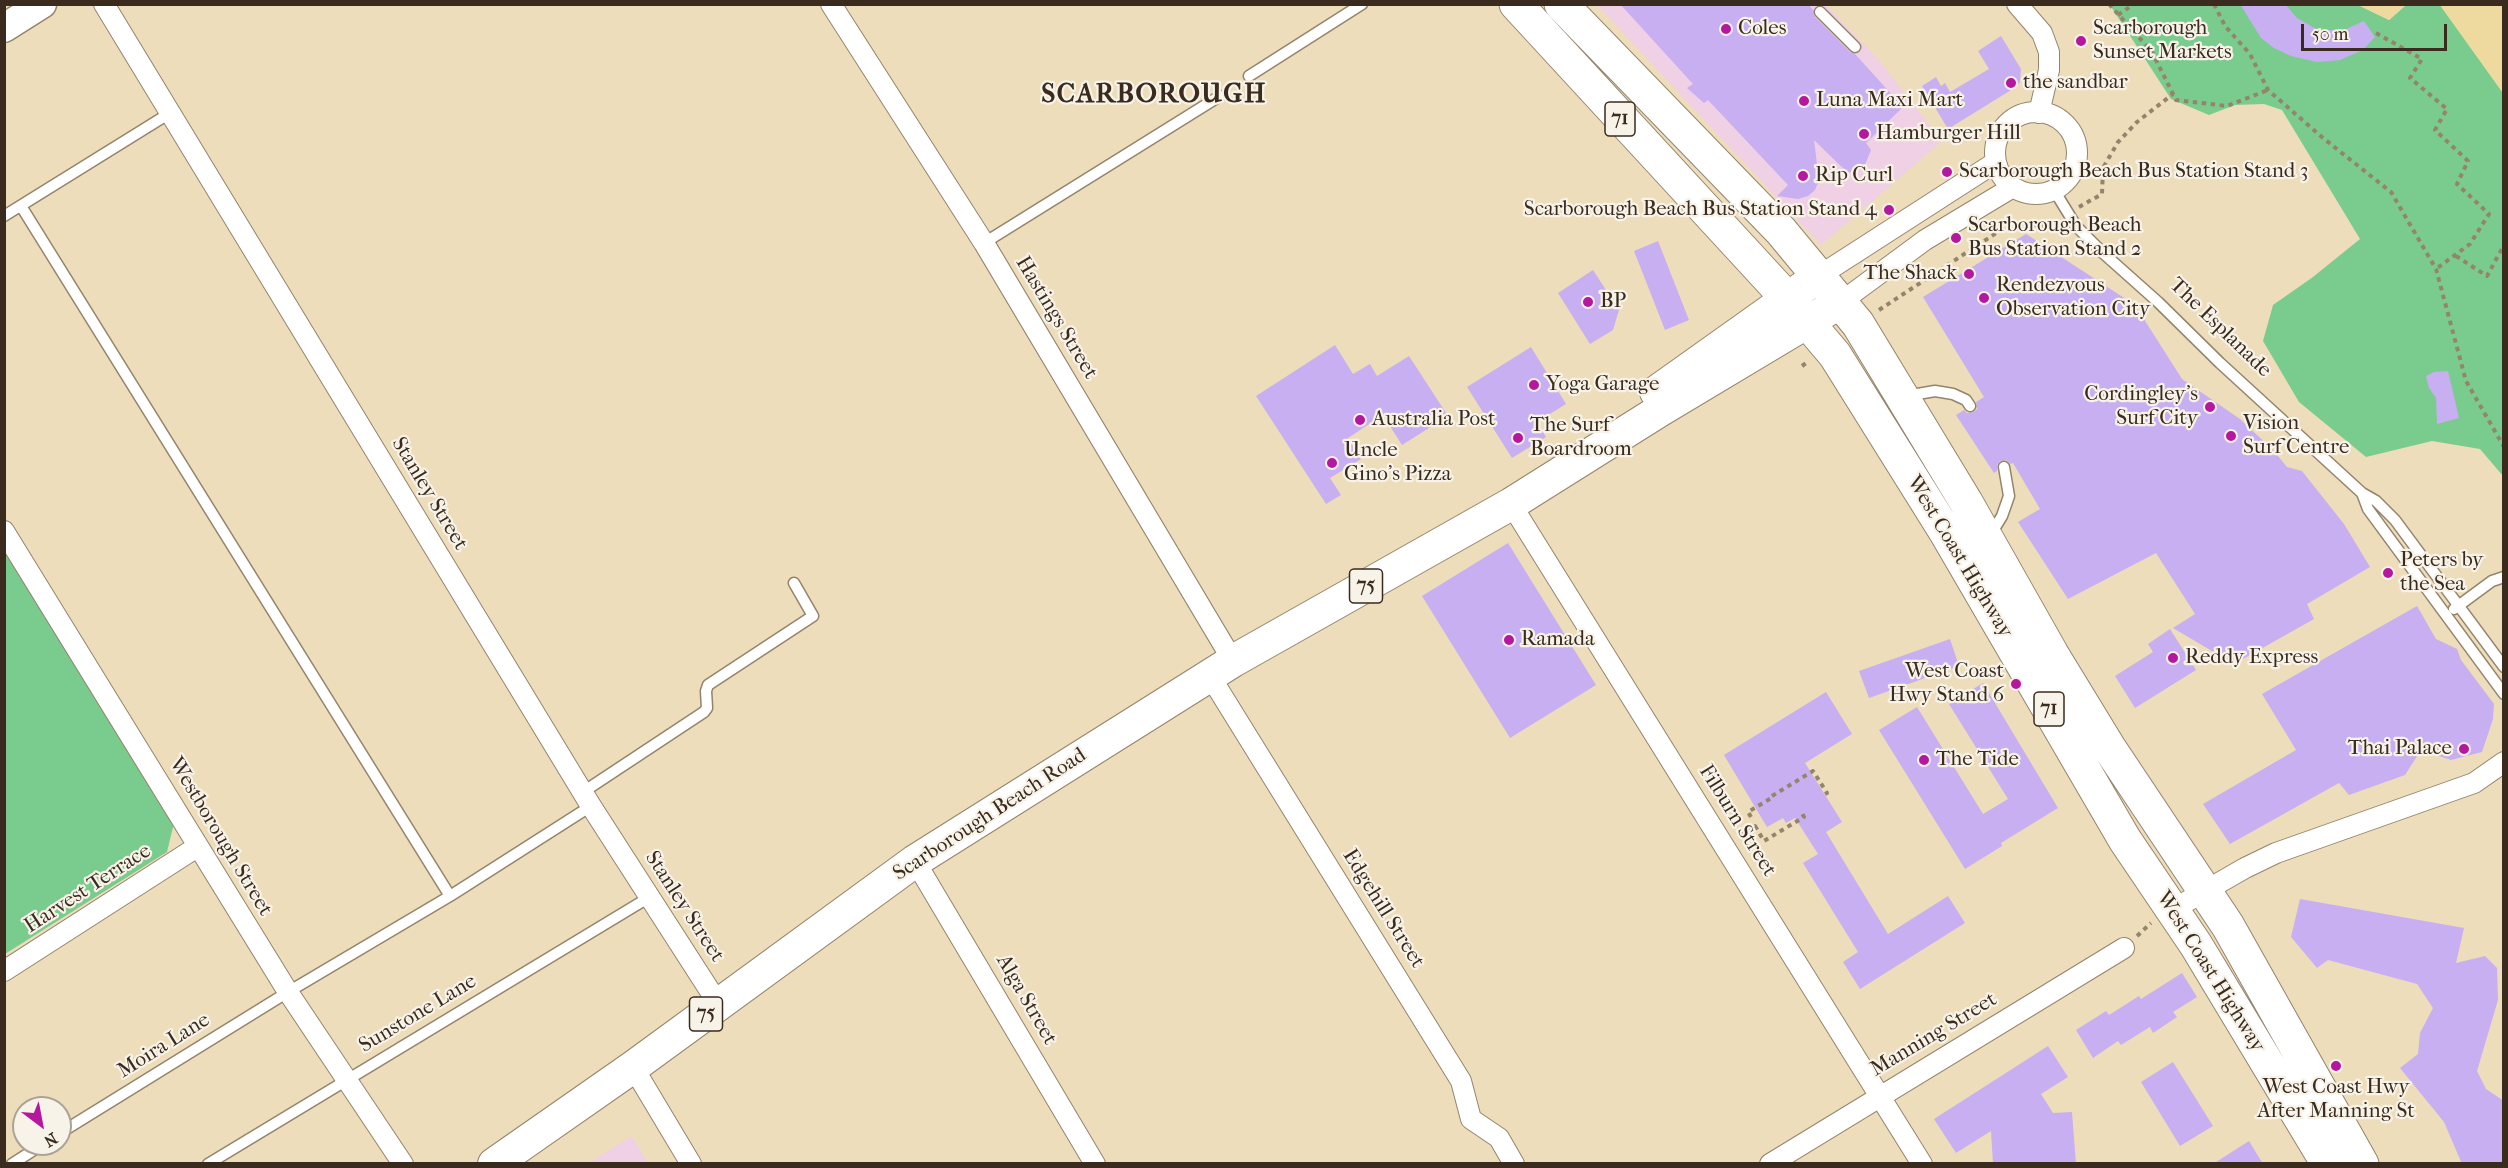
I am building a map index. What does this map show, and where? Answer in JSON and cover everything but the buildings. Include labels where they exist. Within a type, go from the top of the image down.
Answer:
[{"type":"highway","name":"West Coast Highway","points":[[1516,4],[1786,297],[1835,355],[1940,522],[2125,840],[2196,945],[2328,1164]]},
{"type":"highway","name":"West Coast Highway","points":[[1561,4],[1781,231],[1858,324],[2110,749],[2206,891],[2362,1164]]},
{"type":"main road","name":"Scarborough Beach Road","points":[[1511,504],[1603,431],[1786,297],[1820,276]]},
{"type":"main road","name":"Scarborough Beach Road","points":[[494,1164],[633,1067],[915,861],[1222,668],[1511,504],[1841,302]]},
{"type":"street","points":[[4,8],[9,4]]},
{"type":"street","points":[[4,28],[42,4]]},
{"type":"street","name":"Stanley Street","points":[[104,4],[587,799],[648,898],[719,1005]]},
{"type":"street","name":"Hastings Street","points":[[831,4],[984,243],[1222,668]]},
{"type":"street","points":[[2017,4],[2042,33],[2049,52],[2049,70],[2039,112]]},
{"type":"street","points":[[2039,112],[2050,115],[2061,121],[2069,129],[2074,139],[2076,151],[2071,174],[2054,190],[2033,194],[2013,187],[2002,176],[1996,162],[1996,143],[2005,127],[2020,116],[2039,112]]},
{"type":"street","name":"Scarborough Beach Road","points":[[1820,276],[1996,162]]},
{"type":"street","name":"Scarborough Beach Road","points":[[1841,302],[1924,240],[2013,187]]},
{"type":"street","name":"Filburn Street","points":[[1511,504],[1922,1164]]},
{"type":"street","name":"Westborough Street","points":[[4,531],[288,992],[403,1164]]},
{"type":"street","name":"Edgehill Street","points":[[1222,668],[1461,1081],[1471,1119],[1499,1138],[1514,1164]]},
{"type":"street","points":[[2172,910],[2276,853],[2474,783],[2504,762]]},
{"type":"street","name":"Harvest Terrace","points":[[4,971],[197,847]]},
{"type":"street","name":"Alga Street","points":[[915,861],[1095,1164]]},
{"type":"street","name":"Manning Street","points":[[1770,1164],[2124,948]]},
{"type":"street","points":[[633,1067],[691,1164]]},
{"type":"lane","points":[[1249,76],[1362,4]]},
{"type":"lane","points":[[1820,12],[1855,47]]},
{"type":"lane","points":[[984,243],[1220,96]]},
{"type":"lane","points":[[4,216],[170,113]]},
{"type":"lane","name":"The Esplanade","points":[[2054,190],[2067,214],[2103,253],[2362,494],[2376,501],[2395,520],[2504,667]]},
{"type":"lane","points":[[21,206],[450,896]]},
{"type":"lane","points":[[1903,397],[1935,391],[1953,394],[1966,400],[1970,406]]},
{"type":"lane","points":[[1986,540],[2002,516],[2009,496],[2004,467]]},
{"type":"lane","name":"The Esplanade","points":[[2362,494],[2367,509],[2504,694]]},
{"type":"lane","points":[[2447,615],[2492,581],[2504,577]]},
{"type":"lane","name":"Moira Lane","points":[[72,1127],[288,992],[450,896],[587,799],[704,712],[707,708],[708,684],[813,616],[794,583]]},
{"type":"lane","name":"Sunstone Lane","points":[[208,1164],[648,898]]},
{"type":"path","points":[[2109,4],[2152,52],[2175,99],[2228,106],[2268,90]]},
{"type":"path","points":[[2118,15],[2134,4]]},
{"type":"path","points":[[2214,4],[2225,26],[2250,54],[2268,90],[2323,138],[2391,192],[2436,269],[2466,381],[2504,447]]},
{"type":"path","points":[[2376,33],[2422,60],[2410,78],[2446,109],[2435,130],[2468,161],[2457,184],[2489,214],[2470,244],[2436,269]]},
{"type":"path","points":[[1873,314],[2010,224],[2047,226],[2102,194],[2103,168],[2109,154],[2137,122],[2173,94]]},
{"type":"path","points":[[2456,256],[2487,276],[2504,245]]},
{"type":"path","points":[[1751,817],[1748,812],[1813,771],[1827,793],[1824,794]]},
{"type":"path","points":[[1736,826],[1742,834],[1755,826],[1764,841],[1804,817],[1802,813]]},
{"type":"path","points":[[2124,948],[2151,923],[2172,910]]},
{"type":"shaded area","name":"Luna Maxi Mart","points":[[1597,5],[1826,5],[1878,59],[1942,141],[1821,245]]},
{"type":"shaded area","points":[[632,1136],[648,1163],[589,1163]]},
{"type":"green space","points":[[2110,5],[2358,5],[2389,20],[2406,5],[2440,5],[2503,93],[2503,476],[2480,449],[2432,441],[2366,457],[2299,402],[2263,341],[2273,305],[2313,277],[2360,239],[2282,110],[2264,104],[2235,105],[2209,115],[2171,99]]},
{"type":"green space","points":[[4,538],[174,823],[167,852],[5,954]]},
{"type":"sand","points":[[2358,5],[2406,5],[2389,20]]},
{"type":"sand","points":[[2440,5],[2503,5],[2503,93]]},
{"type":"place","name":"Coles","points":[[1726,29]]},
{"type":"place","name":"Scarborough Sunset Markets","points":[[2081,41]]},
{"type":"place","name":"the sandbar","points":[[2011,83]]},
{"type":"place","name":"Luna Maxi Mart","points":[[1804,101]]},
{"type":"place","name":"Hamburger Hill","points":[[1864,134]]},
{"type":"place","name":"Scarborough Beach Bus Station Stand 3","points":[[1947,172]]},
{"type":"place","name":"Rip Curl","points":[[1803,176]]},
{"type":"place","name":"Scarborough Beach Bus Station Stand 4","points":[[1889,210]]},
{"type":"place","name":"Scarborough Beach Bus Station Stand 2","points":[[1956,238]]},
{"type":"place","name":"The Shack","points":[[1969,274]]},
{"type":"place","name":"Rendezvous Observation City","points":[[1984,298]]},
{"type":"place","name":"BP","points":[[1588,302]]},
{"type":"place","name":"Yoga Garage","points":[[1534,385]]},
{"type":"place","name":"Cordingley's Surf City","points":[[2210,407]]},
{"type":"place","name":"Australia Post","points":[[1360,420]]},
{"type":"place","name":"Vision Surf Centre","points":[[2231,436]]},
{"type":"place","name":"The Surf Boardroom","points":[[1518,438]]},
{"type":"place","name":"Uncle Gino's Pizza","points":[[1332,463]]},
{"type":"place","name":"Peters by the Sea","points":[[2388,573]]},
{"type":"place","name":"Ramada","points":[[1509,640]]},
{"type":"place","name":"Reddy Express","points":[[2173,658]]},
{"type":"place","name":"West Coast Hwy Stand 6","points":[[2016,684]]},
{"type":"place","name":"Thai Palace","points":[[2464,749]]},
{"type":"place","name":"The Tide","points":[[1924,760]]},
{"type":"place","name":"West Coast Hwy After Manning St","points":[[2336,1066]]},
{"type":"district","name":"SCARBOROUGH","points":[[1154,95]]}]
